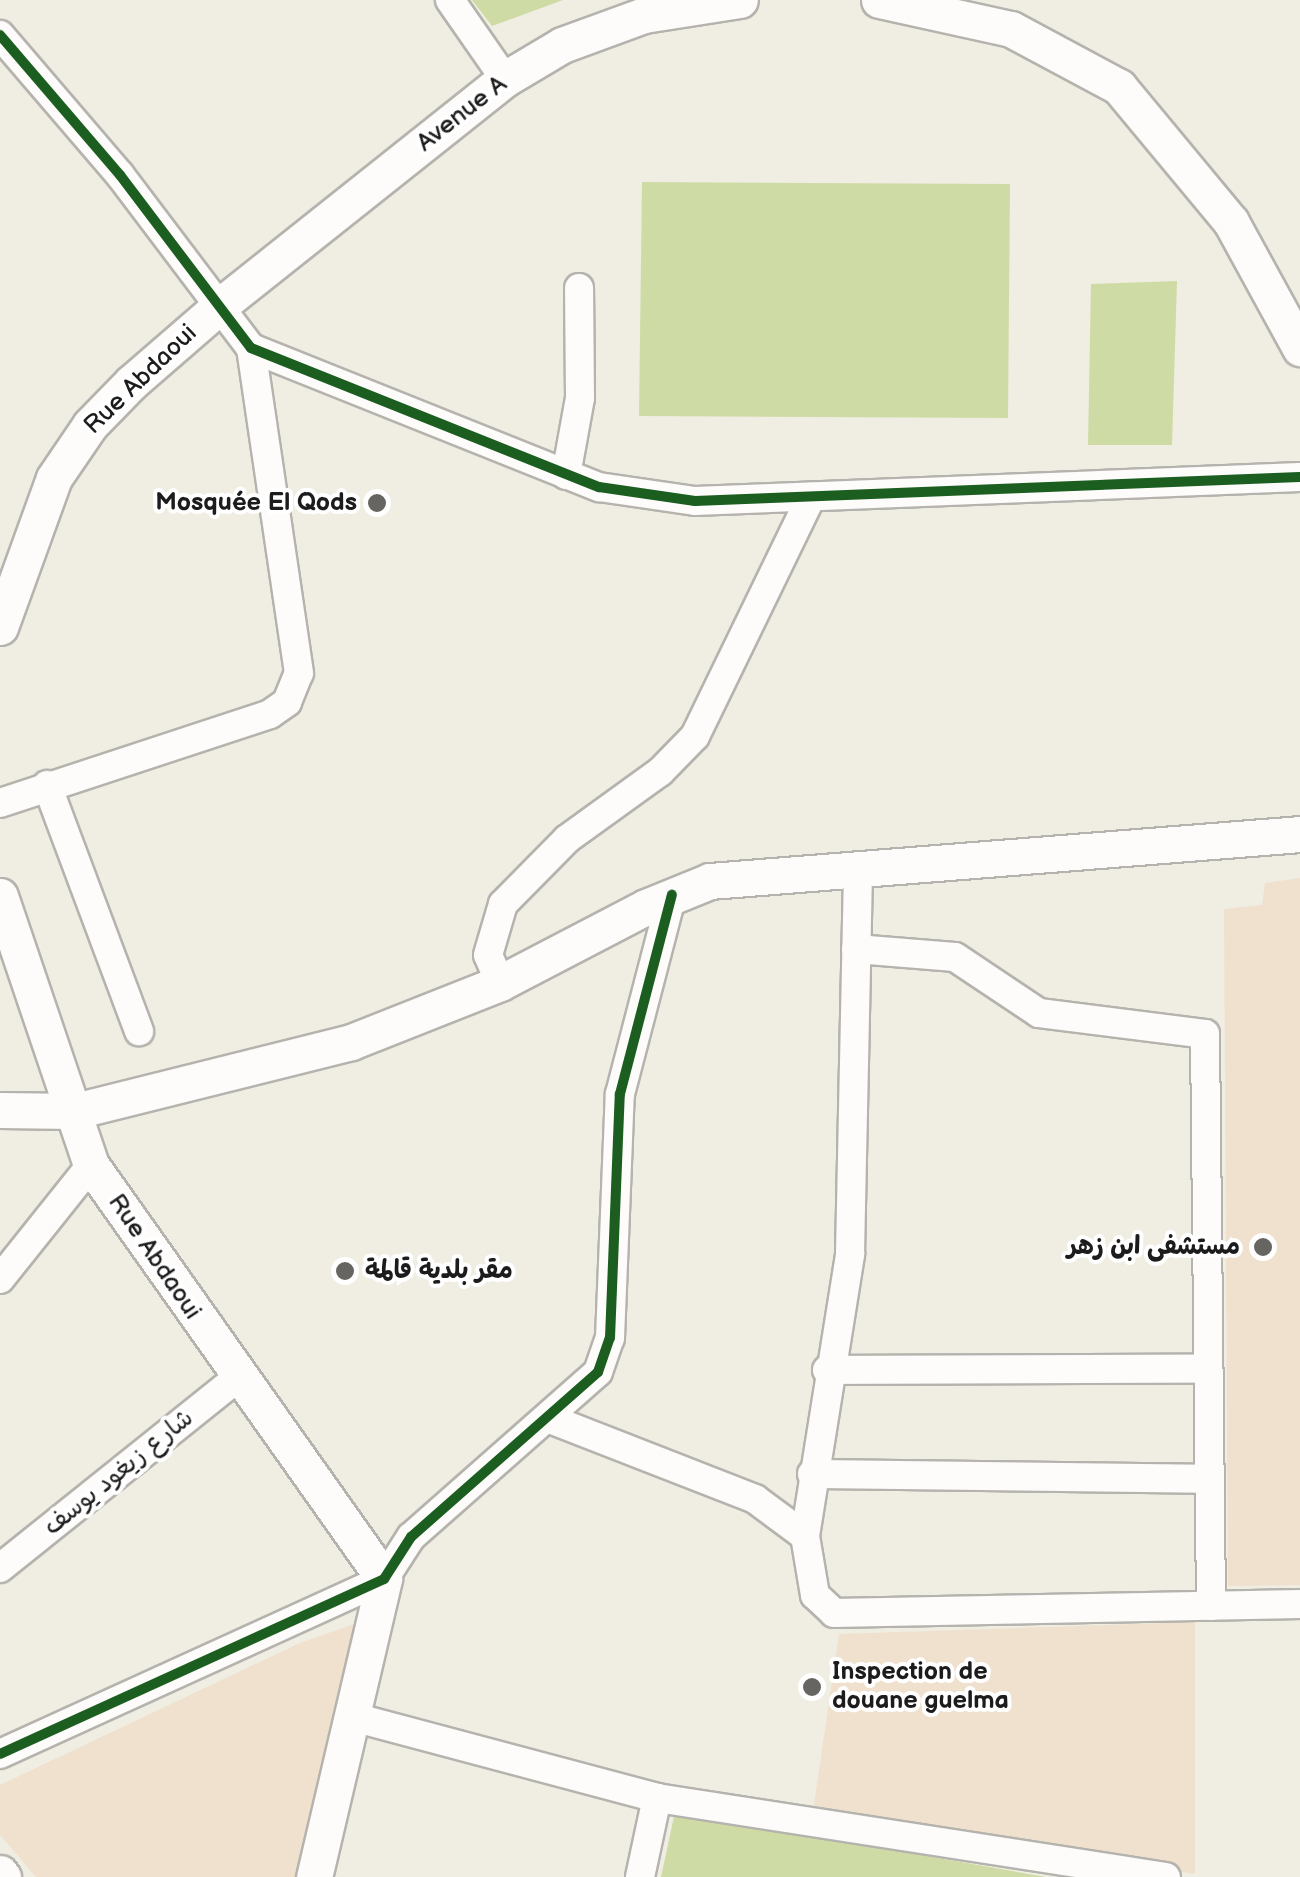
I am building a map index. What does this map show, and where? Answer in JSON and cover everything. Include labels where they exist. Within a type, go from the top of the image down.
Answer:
[{"type":"main road","name":"Avenue A","points":[[222,304],[505,79],[562,45],[644,14],[740,0]]},
{"type":"main road","points":[[879,0],[1011,29],[1119,87],[1231,222],[1300,348]]},
{"type":"main road","name":"Rue Abdaoui","points":[[0,627],[54,478],[132,382],[222,304]]},
{"type":"main road","points":[[0,1110],[76,1111],[351,1042],[500,984],[672,894],[710,881],[1300,834]]},
{"type":"main road","name":"Rue Abdaoui","points":[[0,896],[76,1111],[91,1165],[238,1378],[384,1579]]},
{"type":"main road","points":[[314,1877],[384,1579]]},
{"type":"street","points":[[450,0],[505,79]]},
{"type":"street","points":[[0,35],[222,304],[251,348],[300,673],[288,702],[270,714],[0,803]]},
{"type":"street","points":[[566,475],[580,398],[579,288]]},
{"type":"street","points":[[251,348],[566,475],[638,496],[694,501],[811,498],[1300,477]]},
{"type":"street","points":[[500,984],[488,955],[503,904],[567,839],[660,772],[695,736],[811,498]]},
{"type":"street","points":[[47,785],[139,1031]]},
{"type":"street","points":[[858,870],[850,1254],[827,1370],[805,1536],[815,1595],[834,1613],[1300,1604]]},
{"type":"street","points":[[0,1754],[384,1579],[412,1537],[550,1419],[598,1372],[610,1338],[620,1094],[672,894]]},
{"type":"street","points":[[856,949],[954,958],[1039,1013],[1205,1034],[1211,1606]]},
{"type":"street","points":[[0,1279],[91,1165]]},
{"type":"street","points":[[827,1370],[1208,1370]]},
{"type":"street","name":"شارع زيغود يوسف","points":[[0,1568],[238,1378]]},
{"type":"street","points":[[550,1419],[755,1499],[805,1536]]},
{"type":"street","points":[[812,1474],[1209,1479]]},
{"type":"street","points":[[353,1717],[657,1798],[1166,1877]]},
{"type":"street","points":[[640,1877],[657,1798]]},
{"type":"shaded area","name":"مستشفى ابن زهر","points":[[1300,878],[1300,1585],[1228,1586],[1224,909],[1262,905],[1265,883]]},
{"type":"shaded area","points":[[1195,1622],[1195,1874],[813,1811],[839,1634]]},
{"type":"shaded area","points":[[354,1624],[364,1637],[306,1877],[36,1877],[0,1835],[0,1785],[300,1643]]},
{"type":"green space","points":[[472,0],[563,0],[492,26]]},
{"type":"green space","points":[[642,182],[1010,184],[1008,418],[639,416]]},
{"type":"green space","points":[[1177,281],[1172,445],[1088,445],[1091,284]]},
{"type":"green space","points":[[675,1812],[1046,1877],[661,1877]]},
{"type":"cycle path","points":[[0,35],[120,175],[251,348],[599,487],[695,501],[1300,477]]},
{"type":"cycle path","points":[[0,1754],[384,1579],[411,1537],[598,1372],[610,1338],[620,1094],[672,895]]},
{"type":"place","name":"Mosquée El Qods","points":[[377,503]]},
{"type":"place","name":"مستشفى ابن زهر","points":[[1263,1247]]},
{"type":"place","name":"مقر بلدية قالمة","points":[[345,1271]]},
{"type":"place","name":"Inspection de douane guelma","points":[[812,1687]]}]
